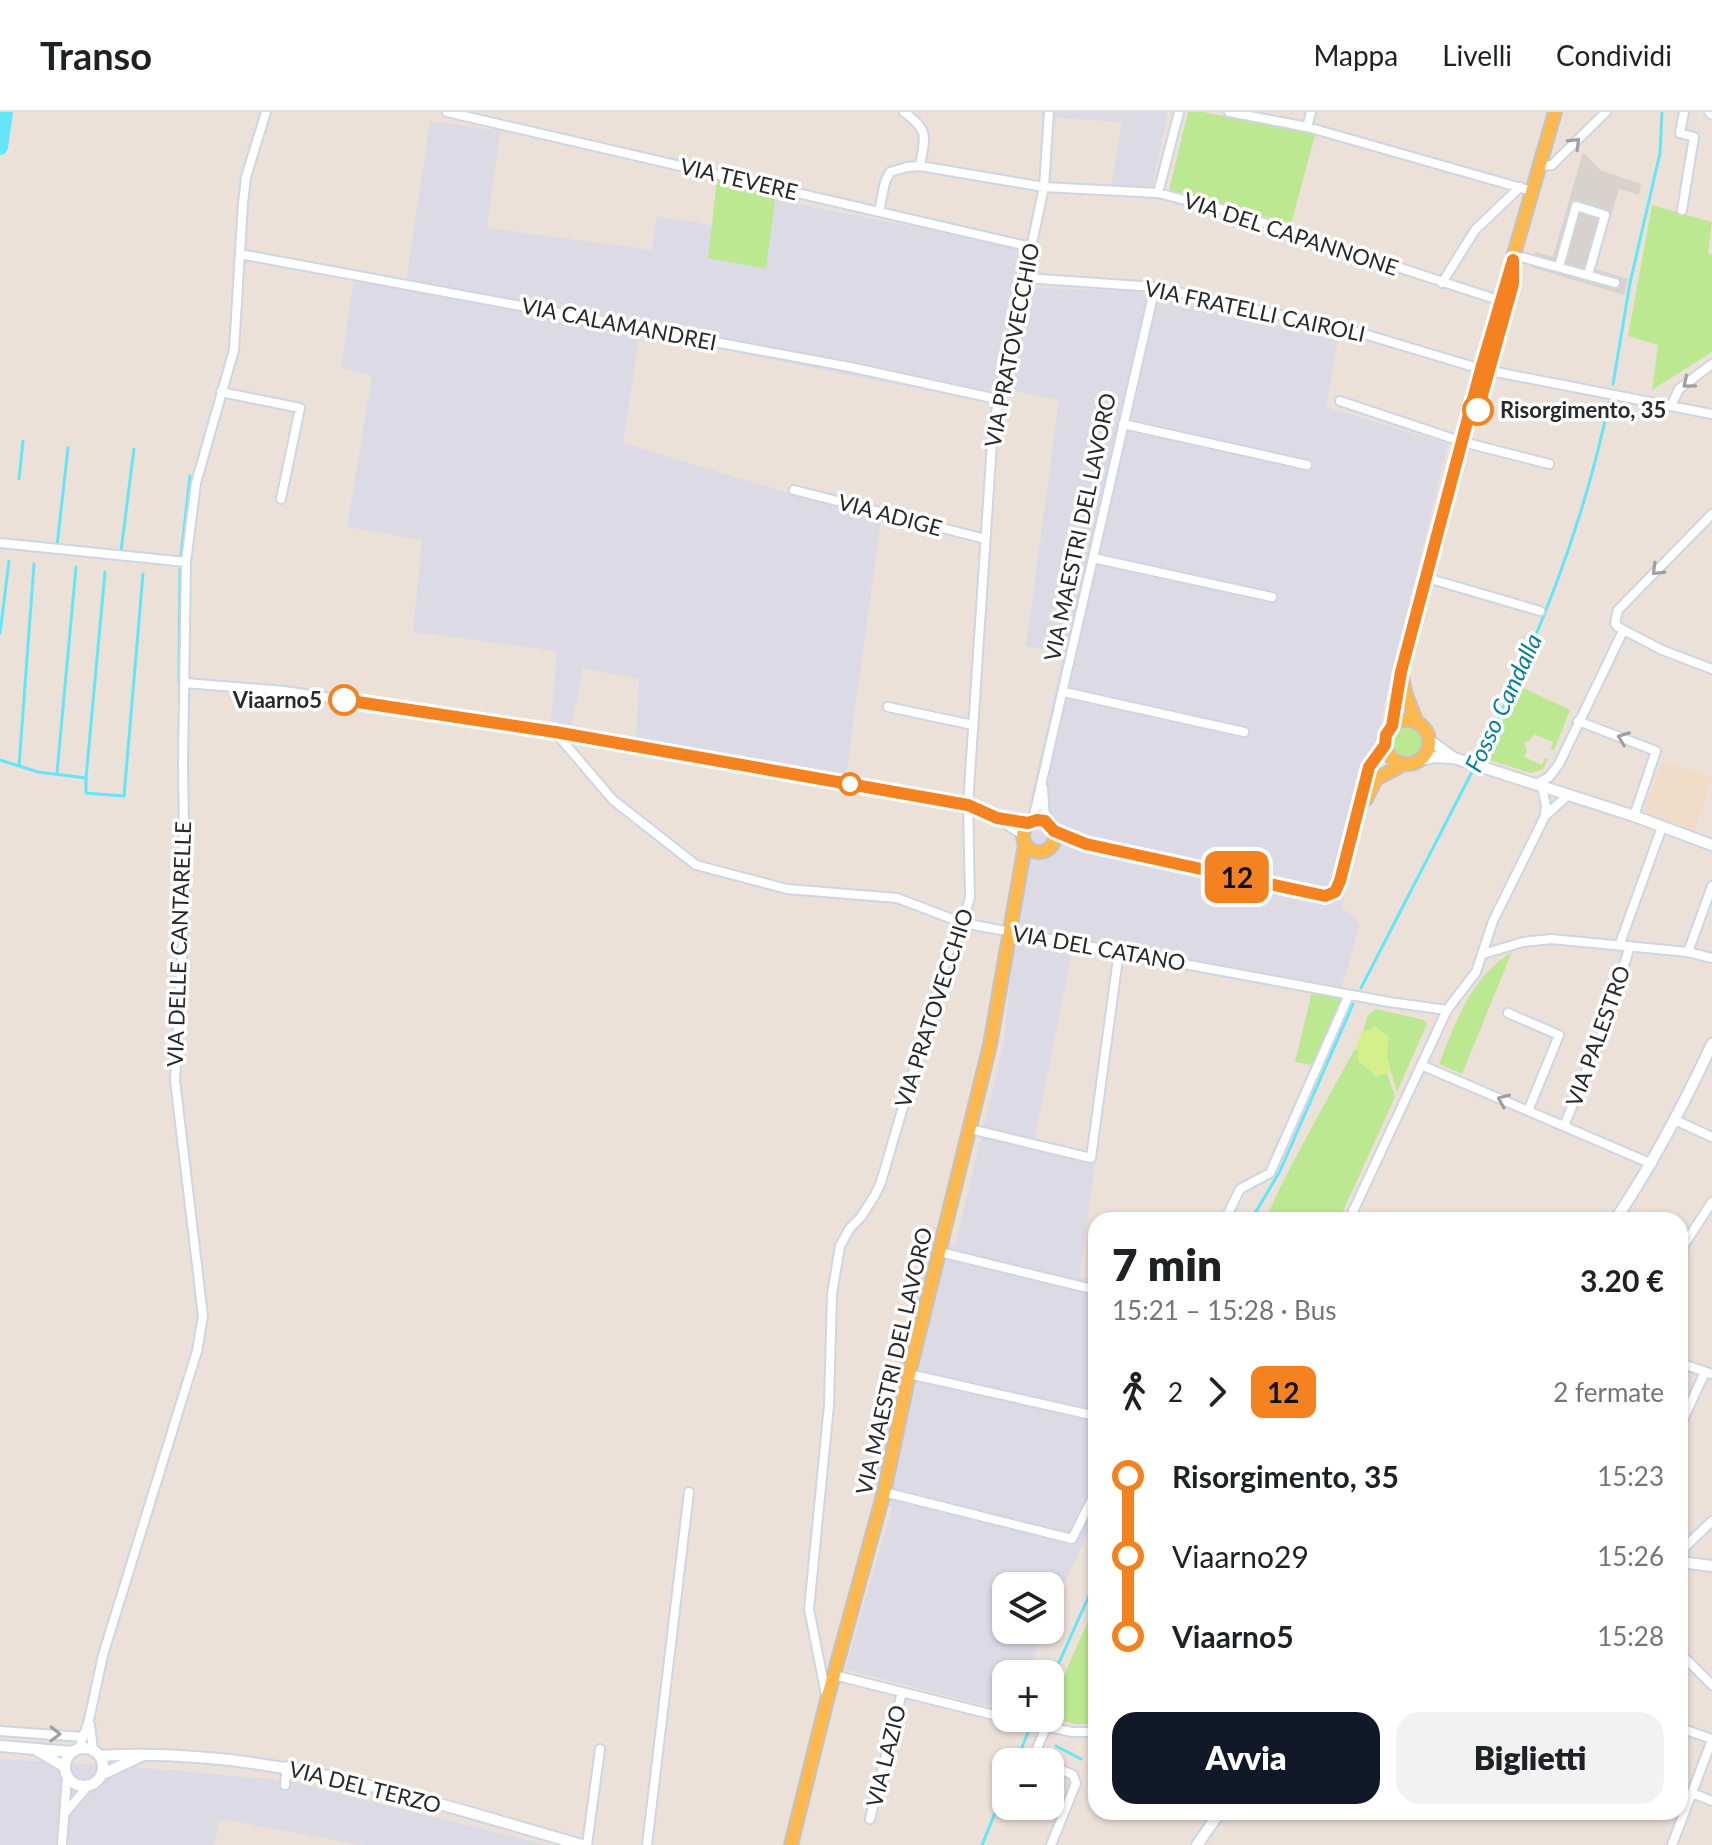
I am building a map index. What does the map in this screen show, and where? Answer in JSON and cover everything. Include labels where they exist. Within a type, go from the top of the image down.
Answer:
[{"type":"main road","points":[[1037,831],[1325,896],[1335,892],[1358,817],[1369,767],[1385,745],[1386,735],[1392,726],[1401,672],[1466,436],[1513,284],[1514,257],[1526,189],[1540,166],[1555,112]]},
{"type":"main road","points":[[1486,370],[1514,257]]},
{"type":"main road","points":[[1486,370],[1506,295],[1508,274]]},
{"type":"main road","points":[[1358,817],[1376,779],[1404,764],[1420,760],[1428,748],[1429,740],[1425,730],[1417,723],[1401,672]]},
{"type":"main road","points":[[1392,726],[1402,721],[1417,723]]},
{"type":"main road","points":[[1385,745],[1391,758],[1404,764]]},
{"type":"main road","name":"VIA MAESTRI DEL LAVORO","points":[[1020,883],[1038,852],[1037,831]]},
{"type":"main road","name":"VIA MAESTRI DEL LAVORO","points":[[791,1845],[884,1492],[909,1374],[990,1045],[1020,883],[1037,831]]},
{"type":"street","name":"VIA DELLE CANTARELLE","points":[[75,1751],[89,1720],[103,1655],[197,1351],[203,1316],[175,1080],[185,905],[186,562],[196,483],[234,350],[246,177],[266,112]]},
{"type":"street","name":"VIA TEVERE","points":[[447,112],[1031,247]]},
{"type":"street","points":[[879,212],[890,172],[920,166],[924,132],[920,124],[904,112]]},
{"type":"street","name":"VIA PRATOVECCHIO","points":[[827,1700],[809,1609],[829,1405],[832,1294],[840,1246],[881,1182],[949,950],[963,923],[970,897],[968,805],[997,399],[1044,187],[1049,112]]},
{"type":"street","points":[[1158,193],[1179,112]]},
{"type":"street","points":[[1229,112],[1307,127],[1526,189]]},
{"type":"street","points":[[1307,127],[1311,112]]},
{"type":"street","points":[[1540,166],[1552,165],[1606,112]]},
{"type":"street","points":[[1682,210],[1694,137],[1680,133],[1684,112]]},
{"type":"street","name":"VIA DEL CAPANNONE","points":[[920,166],[1044,187],[1158,193],[1224,210],[1501,301]]},
{"type":"street","points":[[1442,283],[1475,230],[1526,189]]},
{"type":"street","points":[[1559,267],[1576,206],[1605,215],[1588,275]]},
{"type":"street","name":"VIA CALAMANDREI","points":[[240,254],[805,359],[997,399]]},
{"type":"street","points":[[1514,257],[1615,283]]},
{"type":"street","name":"VIA FRATELLI CAIROLI","points":[[1025,278],[1155,287],[1364,334],[1486,370],[1712,414]]},
{"type":"street","name":"VIA MAESTRI DEL LAVORO","points":[[1037,831],[1043,775],[1155,287]]},
{"type":"street","points":[[1671,406],[1679,389],[1712,364]]},
{"type":"street","points":[[221,392],[300,408],[281,499]]},
{"type":"street","points":[[1340,401],[1466,436],[1549,464]]},
{"type":"street","points":[[1123,424],[1307,465]]},
{"type":"street","name":"VIA ADIGE","points":[[794,490],[985,539]]},
{"type":"street","points":[[1712,514],[1618,610],[1615,623],[1623,631],[1662,650],[1712,669]]},
{"type":"street","points":[[0,543],[186,562]]},
{"type":"street","points":[[1093,558],[1272,597]]},
{"type":"street","points":[[1427,578],[1540,611]]},
{"type":"street","points":[[1541,785],[1555,772],[1623,631]]},
{"type":"street","points":[[185,683],[284,691],[555,732],[968,805],[1037,831]]},
{"type":"street","points":[[1064,692],[1244,732]]},
{"type":"street","points":[[888,707],[973,725]]},
{"type":"street","points":[[1578,721],[1656,751],[1634,816]]},
{"type":"street","name":"VIA DEL CATANO","points":[[555,732],[613,800],[696,865],[787,889],[897,898],[963,923],[1349,995],[1447,1010]]},
{"type":"street","points":[[1429,740],[1454,758]]},
{"type":"street","points":[[1420,760],[1454,758],[1525,782],[1595,799],[1604,807]]},
{"type":"street","points":[[1541,785],[1712,845]]},
{"type":"street","points":[[1356,1212],[1447,1010],[1476,972],[1493,921],[1545,816],[1541,785]]},
{"type":"street","points":[[1545,816],[1567,796]]},
{"type":"street","points":[[1619,946],[1662,827]]},
{"type":"street","points":[[1688,952],[1712,886]]},
{"type":"street","points":[[1483,954],[1523,942],[1551,939],[1688,952],[1712,958]]},
{"type":"street","name":"VIA PALESTRO","points":[[1564,1126],[1606,1023],[1630,946]]},
{"type":"street","points":[[970,1129],[1091,1158],[1119,951]]},
{"type":"street","points":[[1229,1212],[1240,1189],[1270,1173],[1349,995]]},
{"type":"street","points":[[1508,1013],[1559,1035],[1528,1111]]},
{"type":"street","points":[[1620,1212],[1677,1121],[1712,1044]]},
{"type":"street","name":"VIA PALESTRO","points":[[1421,1065],[1652,1164]]},
{"type":"street","points":[[1677,1121],[1712,1137]]},
{"type":"street","points":[[1688,1239],[1712,1202]]},
{"type":"street","points":[[940,1252],[1088,1288]]},
{"type":"street","points":[[1688,1366],[1709,1373],[1688,1411]]},
{"type":"street","points":[[909,1374],[1088,1414]]},
{"type":"street","points":[[647,1845],[689,1492]]},
{"type":"street","points":[[884,1492],[1072,1539],[1088,1507]]},
{"type":"street","points":[[1688,1544],[1712,1521]]},
{"type":"street","points":[[1688,1563],[1712,1566]]},
{"type":"street","points":[[1688,1661],[1712,1685]]},
{"type":"street","points":[[834,1675],[992,1714]]},
{"type":"street","name":"VIA LAZIO","points":[[870,1819],[902,1692]]},
{"type":"street","name":"VIA DELLE CANTARELLE","points":[[89,1720],[96,1753]]},
{"type":"street","points":[[1064,1730],[1088,1733]]},
{"type":"street","points":[[0,1731],[83,1737]]},
{"type":"street","points":[[1688,1731],[1712,1740],[1688,1798]]},
{"type":"street","points":[[27,1733],[29,1748],[66,1772],[78,1786],[87,1787]]},
{"type":"street","points":[[0,1746],[96,1753],[103,1774]]},
{"type":"street","points":[[585,1845],[600,1749]]},
{"type":"street","points":[[62,1845],[66,1772],[75,1751]]},
{"type":"street","name":"VIA DEL TERZO","points":[[96,1753],[287,1766],[391,1791],[545,1840],[585,1845]]},
{"type":"street","points":[[65,1813],[103,1774],[143,1755]]},
{"type":"street","points":[[285,1785],[287,1766]]},
{"type":"street","points":[[1064,1771],[1076,1780],[1064,1811]]},
{"type":"street","points":[[1692,1793],[1712,1801]]},
{"type":"street","points":[[1051,1845],[1061,1820]]},
{"type":"street","points":[[1197,1845],[1214,1820]]},
{"type":"street","points":[[1672,1845],[1679,1820]]},
{"type":"shaded area","points":[[1042,112],[1168,112],[1152,186],[1111,187],[1122,122],[1041,117]]},
{"type":"shaded area","points":[[430,121],[500,131],[487,228],[652,250],[657,216],[746,231],[771,199],[977,239],[1019,250],[1016,287],[1133,291],[1338,340],[1326,407],[1448,444],[1384,707],[1342,907],[1360,924],[1339,998],[1073,947],[1035,1138],[1096,1154],[1080,1277],[1088,1279],[1088,1533],[1064,1583],[1064,1572],[992,1572],[992,1644],[1038,1644],[1033,1660],[992,1660],[992,1707],[845,1669],[892,1508],[870,1490],[927,1239],[955,1245],[1004,1042],[1024,829],[1064,653],[1026,646],[1059,400],[1008,390],[985,402],[640,333],[623,443],[881,521],[846,775],[636,739],[639,679],[583,668],[572,725],[551,721],[557,651],[413,632],[422,540],[347,527],[372,376],[341,367],[353,282],[405,289]]},
{"type":"shaded area","points":[[1583,152],[1600,170],[1641,184],[1639,195],[1619,189],[1595,269],[1628,279],[1624,295],[1531,267],[1535,252],[1553,257]]},
{"type":"shaded area","points":[[1662,762],[1712,777],[1695,830],[1644,812]]},
{"type":"shaded area","points":[[0,1759],[289,1781],[546,1845],[362,1845],[220,1819],[214,1845],[0,1845]]},
{"type":"green space","points":[[1188,112],[1203,112],[1315,135],[1291,224],[1169,190]]},
{"type":"green space","points":[[717,180],[776,193],[766,269],[708,258]]},
{"type":"green space","points":[[1652,205],[1712,222],[1708,253],[1712,255],[1712,352],[1652,390],[1658,345],[1628,336]]},
{"type":"green space","points":[[1519,686],[1570,710],[1554,751],[1551,749],[1553,742],[1534,734],[1524,743],[1527,750],[1524,757],[1542,765],[1545,758],[1548,759],[1543,769],[1531,773],[1486,759]]},
{"type":"green space","points":[[1407,728],[1417,732],[1421,742],[1417,752],[1407,756],[1397,752],[1393,742],[1397,732]]},
{"type":"green space","points":[[1512,952],[1462,1074],[1439,1064],[1466,1002],[1486,974]]},
{"type":"green space","points":[[1312,992],[1341,998],[1342,1002],[1314,1065],[1295,1062]]},
{"type":"green space","points":[[1376,1009],[1424,1020],[1427,1024],[1397,1092],[1387,1058],[1388,1036],[1363,1030],[1368,1015]]},
{"type":"green space","points":[[1375,1026],[1388,1036],[1387,1058],[1391,1072],[1376,1076],[1358,1061],[1358,1051],[1354,1050],[1363,1030],[1369,1031]]},
{"type":"green space","points":[[1354,1050],[1358,1051],[1375,1076],[1387,1073],[1395,1097],[1343,1212],[1269,1212]]},
{"type":"green space","points":[[1088,1621],[1088,1724],[1064,1721],[1064,1675]]},
{"type":"waterway","points":[[0,147],[5,112]]},
{"type":"waterway","name":"Fosso Candalla","points":[[1613,384],[1630,283],[1660,153],[1662,112]]},
{"type":"waterway","name":"Fosso Candalla","points":[[1477,761],[1519,675],[1555,586],[1586,496],[1609,402]]},
{"type":"waterway","points":[[19,479],[23,441]]},
{"type":"waterway","points":[[57,546],[68,448]]},
{"type":"waterway","points":[[121,551],[134,449]]},
{"type":"waterway","points":[[181,556],[190,476]]},
{"type":"waterway","points":[[0,633],[9,561]]},
{"type":"waterway","points":[[19,766],[34,564]]},
{"type":"waterway","points":[[57,773],[76,567]]},
{"type":"waterway","points":[[179,682],[180,569]]},
{"type":"waterway","points":[[86,778],[105,572]]},
{"type":"waterway","points":[[0,760],[38,772],[86,778],[86,793],[124,796],[143,574]]},
{"type":"waterway","name":"Fosso Candalla","points":[[1361,988],[1474,768]]},
{"type":"waterway","name":"Fosso Candalla","points":[[1256,1212],[1280,1171],[1353,1004]]},
{"type":"waterway","name":"Fosso Candalla","points":[[1060,1660],[1088,1598]]},
{"type":"waterway","name":"Fosso Candalla","points":[[1022,1748],[1028,1732]]},
{"type":"waterway","points":[[1056,1746],[1081,1759]]},
{"type":"waterway","name":"Fosso Candalla","points":[[982,1845],[992,1820]]},
{"type":"bus line","name":"12","points":[[344,700],[555,732],[968,805],[997,818],[1028,823],[1045,821],[1054,831],[1086,844],[1325,896],[1335,892],[1340,881],[1369,767],[1385,745],[1386,735],[1392,726],[1401,672],[1513,260],[1513,284],[1478,410]]},
{"type":"place","name":"Risorgimento, 35","points":[[1478,410]]},
{"type":"place","name":"Viaarno5","points":[[344,700]]}]
